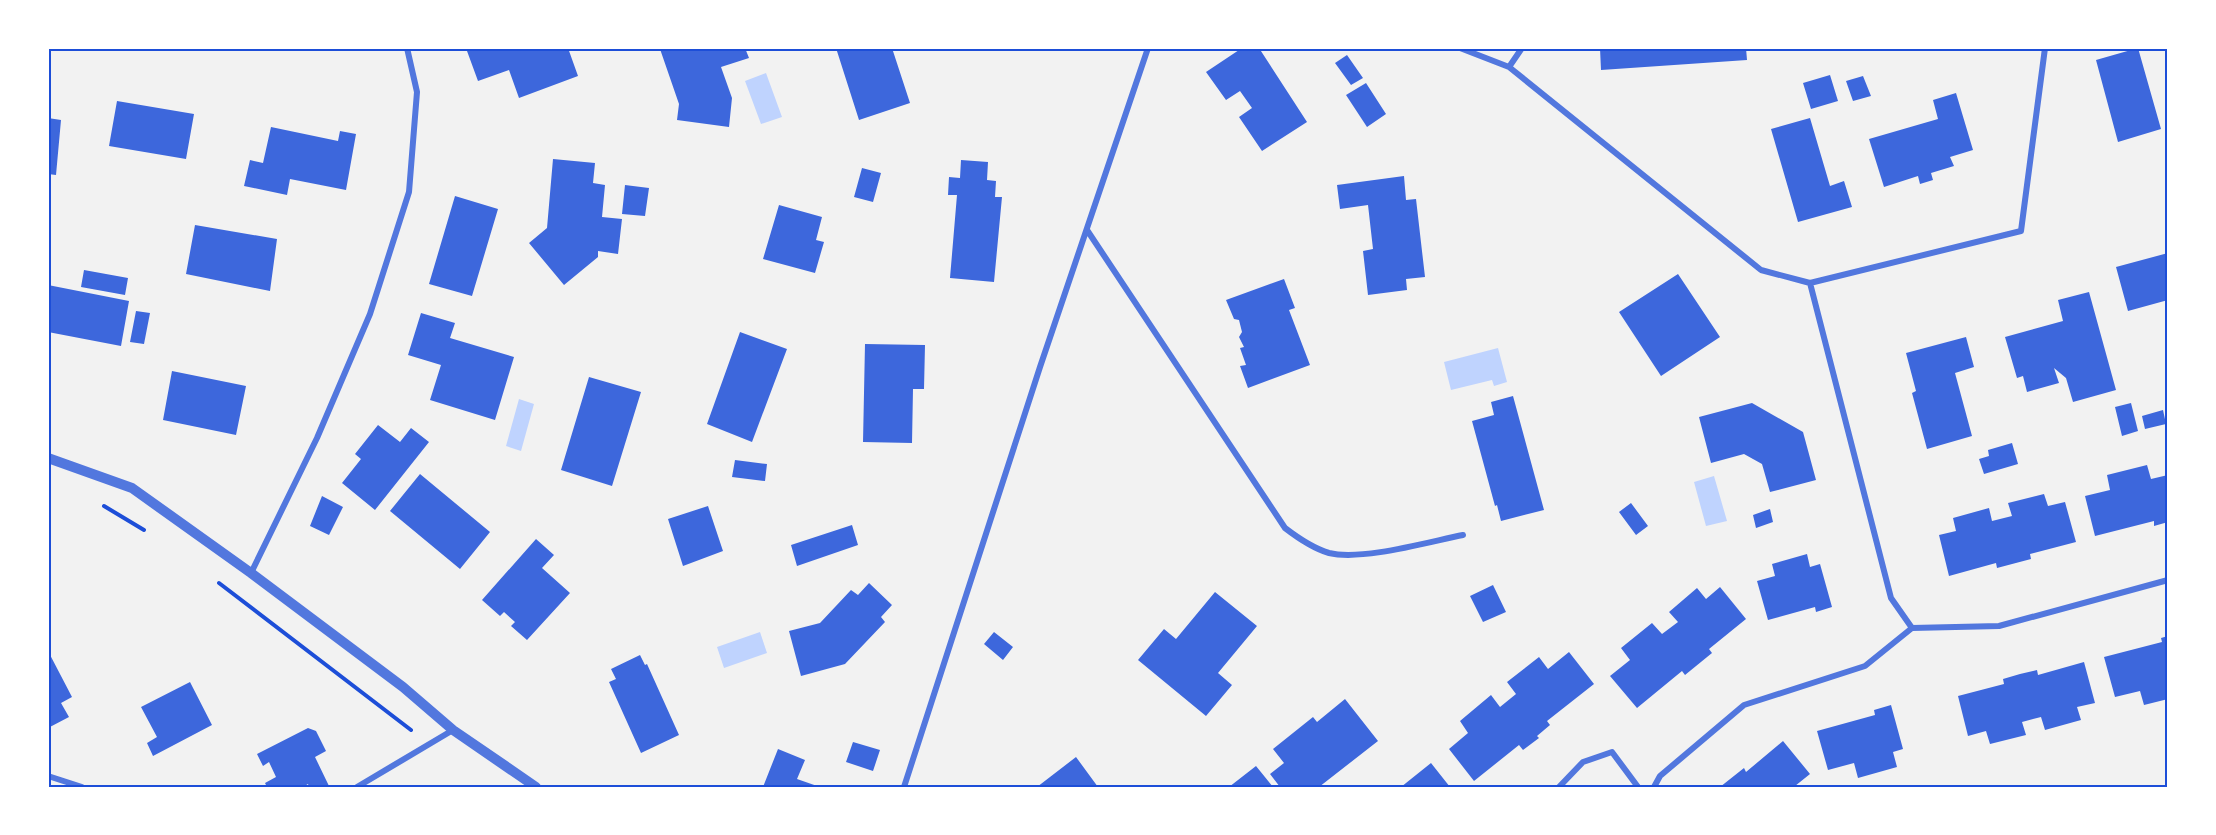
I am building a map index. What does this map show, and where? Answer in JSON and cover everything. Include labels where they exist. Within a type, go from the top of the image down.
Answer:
[{"type":"street","points":[[251,573],[317,438],[370,314],[409,192],[417,92],[407,48]]},
{"type":"street","points":[[904,787],[1148,48]]},
{"type":"street","points":[[1460,48],[1509,67],[1761,270],[1810,283],[2021,231],[2044,48]]},
{"type":"street","points":[[1509,67],[1522,48]]},
{"type":"street","points":[[1087,230],[1285,528],[1303,542],[1330,553],[1362,555],[1463,535]]},
{"type":"street","points":[[1810,283],[1891,598],[1912,628]]},
{"type":"street","points":[[48,458],[132,488],[251,573],[403,687],[453,730],[536,787]]},
{"type":"street","points":[[1654,787],[1660,776],[1744,705],[1864,666],[1912,628],[1999,626],[2168,580]]},
{"type":"street","points":[[357,787],[453,730]]},
{"type":"street","points":[[1560,787],[1583,762],[1612,752],[1638,787]]},
{"type":"street","points":[[48,776],[82,787]]},
{"type":"path","points":[[94,500],[154,536]]},
{"type":"path","points":[[210,577],[429,744]]},
{"type":"water","points":[[766,73],[782,117],[761,124],[745,81]]},
{"type":"water","points":[[1498,348],[1507,382],[1494,386],[1492,380],[1451,390],[1444,362]]},
{"type":"water","points":[[519,399],[534,404],[521,451],[506,446]]},
{"type":"water","points":[[1714,476],[1727,521],[1706,526],[1694,482]]},
{"type":"water","points":[[760,632],[767,653],[724,668],[717,647]]},
{"type":"building","points":[[475,48],[568,48],[578,76],[519,98],[509,70],[478,81],[467,51]]},
{"type":"building","points":[[745,48],[749,58],[721,67],[732,98],[729,127],[677,120],[679,104],[660,49]]},
{"type":"building","points":[[836,48],[892,48],[910,103],[859,120]]},
{"type":"building","points":[[1242,48],[1259,48],[1307,122],[1262,151],[1239,117],[1252,108],[1240,91],[1226,100],[1206,72]]},
{"type":"building","points":[[1600,48],[1746,48],[1747,60],[1601,70]]},
{"type":"building","points":[[2138,48],[2161,129],[2118,142],[2096,60]]},
{"type":"building","points":[[1347,55],[1363,78],[1351,85],[1335,63]]},
{"type":"building","points":[[1830,75],[1838,101],[1811,109],[1803,83]]},
{"type":"building","points":[[1863,76],[1871,96],[1853,101],[1846,81]]},
{"type":"building","points":[[1366,83],[1386,114],[1367,127],[1346,95]]},
{"type":"building","points":[[1956,93],[1973,150],[1950,157],[1954,166],[1931,173],[1933,180],[1920,184],[1918,176],[1884,187],[1869,139],[1938,119],[1933,100]]},
{"type":"building","points":[[117,101],[194,114],[186,159],[109,146]]},
{"type":"building","points":[[48,118],[61,120],[56,175],[48,174]]},
{"type":"building","points":[[1810,118],[1830,186],[1844,181],[1852,207],[1798,222],[1771,129]]},
{"type":"building","points":[[271,127],[338,141],[340,131],[356,134],[346,190],[290,179],[287,195],[244,186],[250,160],[263,163]]},
{"type":"building","points":[[553,159],[595,163],[593,183],[605,185],[602,217],[622,219],[618,254],[598,251],[598,257],[564,285],[529,243],[547,228]]},
{"type":"building","points":[[961,160],[988,162],[987,180],[996,181],[995,197],[1002,197],[994,282],[950,278],[957,195],[948,195],[949,177],[960,178]]},
{"type":"building","points":[[862,168],[881,173],[873,202],[854,197]]},
{"type":"building","points":[[1404,176],[1406,200],[1416,199],[1425,277],[1406,279],[1407,290],[1368,295],[1363,251],[1373,249],[1368,205],[1340,209],[1337,185]]},
{"type":"building","points":[[625,185],[649,188],[645,216],[622,214]]},
{"type":"building","points":[[455,196],[498,209],[472,296],[429,284]]},
{"type":"building","points":[[779,205],[822,217],[816,240],[824,242],[815,273],[763,259]]},
{"type":"building","points":[[195,225],[277,239],[270,291],[186,274]]},
{"type":"building","points":[[2168,253],[2168,300],[2128,311],[2116,267]]},
{"type":"building","points":[[84,270],[128,278],[125,295],[81,287]]},
{"type":"building","points":[[1678,274],[1720,337],[1661,376],[1619,312]]},
{"type":"building","points":[[1284,279],[1295,308],[1289,310],[1310,365],[1248,388],[1240,366],[1246,365],[1240,348],[1244,347],[1239,337],[1242,332],[1239,320],[1234,319],[1226,300]]},
{"type":"building","points":[[48,285],[129,301],[121,346],[48,332]]},
{"type":"building","points":[[2089,292],[2116,390],[2073,402],[2066,378],[2054,368],[2059,383],[2027,392],[2023,376],[2017,378],[2005,337],[2063,321],[2058,300]]},
{"type":"building","points":[[136,311],[150,313],[144,344],[130,342]]},
{"type":"building","points":[[421,313],[455,323],[450,338],[514,357],[495,420],[430,400],[441,365],[408,355]]},
{"type":"building","points":[[740,332],[787,349],[752,442],[707,424]]},
{"type":"building","points":[[1966,337],[1974,367],[1955,373],[1972,436],[1927,449],[1912,393],[1916,391],[1906,353]]},
{"type":"building","points":[[865,344],[925,345],[924,389],[913,389],[912,443],[863,442]]},
{"type":"building","points":[[172,371],[246,386],[236,435],[163,420]]},
{"type":"building","points":[[589,377],[641,392],[612,486],[561,470]]},
{"type":"building","points":[[1513,396],[1544,510],[1501,521],[1472,421],[1494,415],[1491,402]]},
{"type":"building","points":[[1752,403],[1803,432],[1816,480],[1770,492],[1762,464],[1744,454],[1711,463],[1699,417]]},
{"type":"building","points":[[2131,403],[2138,431],[2122,436],[2115,407]]},
{"type":"building","points":[[2163,410],[2166,424],[2145,429],[2142,416]]},
{"type":"building","points":[[378,425],[400,442],[411,428],[429,442],[375,510],[342,483],[361,459],[355,454]]},
{"type":"building","points":[[2012,443],[2018,464],[1984,474],[1979,459],[1989,456],[1988,450]]},
{"type":"building","points":[[735,460],[767,464],[765,481],[732,477]]},
{"type":"building","points":[[2147,465],[2151,479],[2168,475],[2168,522],[2154,526],[2154,521],[2095,536],[2085,496],[2110,490],[2107,475]]},
{"type":"building","points":[[420,474],[490,532],[460,569],[390,511]]},
{"type":"building","points":[[2044,494],[2048,506],[2065,502],[2076,542],[2030,554],[2031,559],[1997,568],[1996,563],[1949,576],[1939,535],[1956,531],[1953,518],[1989,508],[1992,521],[2012,516],[2008,503]]},
{"type":"building","points":[[322,496],[343,507],[329,535],[310,526]]},
{"type":"building","points":[[1631,503],[1648,526],[1636,535],[1619,512]]},
{"type":"building","points":[[708,506],[723,551],[683,566],[668,519]]},
{"type":"building","points":[[1770,509],[1773,522],[1756,528],[1753,515]]},
{"type":"building","points":[[852,525],[858,545],[797,566],[791,545]]},
{"type":"building","points":[[536,539],[554,555],[542,568],[570,593],[527,640],[511,626],[515,622],[504,612],[500,616],[482,600]]},
{"type":"building","points":[[1807,554],[1810,567],[1820,564],[1832,607],[1816,612],[1815,607],[1768,620],[1757,581],[1775,576],[1772,564]]},
{"type":"building","points":[[869,583],[892,605],[881,617],[885,622],[845,664],[801,676],[789,631],[820,623],[851,590],[858,595]]},
{"type":"building","points":[[1493,585],[1506,612],[1483,622],[1470,596]]},
{"type":"building","points":[[1720,587],[1746,619],[1709,649],[1712,653],[1685,675],[1682,671],[1637,708],[1610,676],[1630,660],[1621,648],[1652,623],[1662,634],[1678,622],[1669,612],[1697,588],[1706,599]]},
{"type":"building","points":[[1215,592],[1257,626],[1218,673],[1232,685],[1206,716],[1138,660],[1164,629],[1176,639]]},
{"type":"building","points":[[994,632],[1013,647],[1003,660],[984,644]]},
{"type":"building","points":[[2168,636],[2168,699],[2144,705],[2140,691],[2115,697],[2104,657],[2162,642],[2161,638]]},
{"type":"building","points":[[48,651],[72,697],[61,703],[69,717],[48,728]]},
{"type":"building","points":[[1569,652],[1594,684],[1547,721],[1550,725],[1537,736],[1539,738],[1523,750],[1519,745],[1474,781],[1449,749],[1468,733],[1460,721],[1491,695],[1500,707],[1516,694],[1507,682],[1539,657],[1548,669]]},
{"type":"building","points":[[640,655],[645,665],[647,664],[679,735],[641,753],[609,682],[616,679],[611,669]]},
{"type":"building","points":[[2084,662],[2095,703],[2077,707],[2081,720],[2045,730],[2041,717],[2022,722],[2026,735],[1990,744],[1986,731],[1968,736],[1958,696],[2004,684],[2003,679],[2020,674],[2037,670],[2038,675]]},
{"type":"building","points":[[190,682],[212,725],[153,756],[147,743],[157,737],[141,707]]},
{"type":"building","points":[[1345,699],[1378,741],[1319,787],[1280,787],[1270,774],[1284,763],[1273,749],[1313,717],[1317,722]]},
{"type":"building","points":[[1891,705],[1903,749],[1893,752],[1897,767],[1858,778],[1854,763],[1828,770],[1817,731],[1875,715],[1874,710]]},
{"type":"building","points":[[308,728],[316,731],[326,751],[315,757],[329,786],[309,787],[308,784],[303,787],[267,787],[265,783],[276,777],[269,762],[263,766],[257,754]]},
{"type":"building","points":[[1783,741],[1810,774],[1796,787],[1720,787],[1744,768],[1746,772]]},
{"type":"building","points":[[853,742],[880,750],[873,771],[846,762]]},
{"type":"building","points":[[778,749],[805,760],[797,779],[820,787],[763,787]]},
{"type":"building","points":[[1076,757],[1098,787],[1037,787]]},
{"type":"building","points":[[1431,763],[1450,787],[1401,787]]},
{"type":"building","points":[[1256,766],[1273,787],[1229,787]]}]
